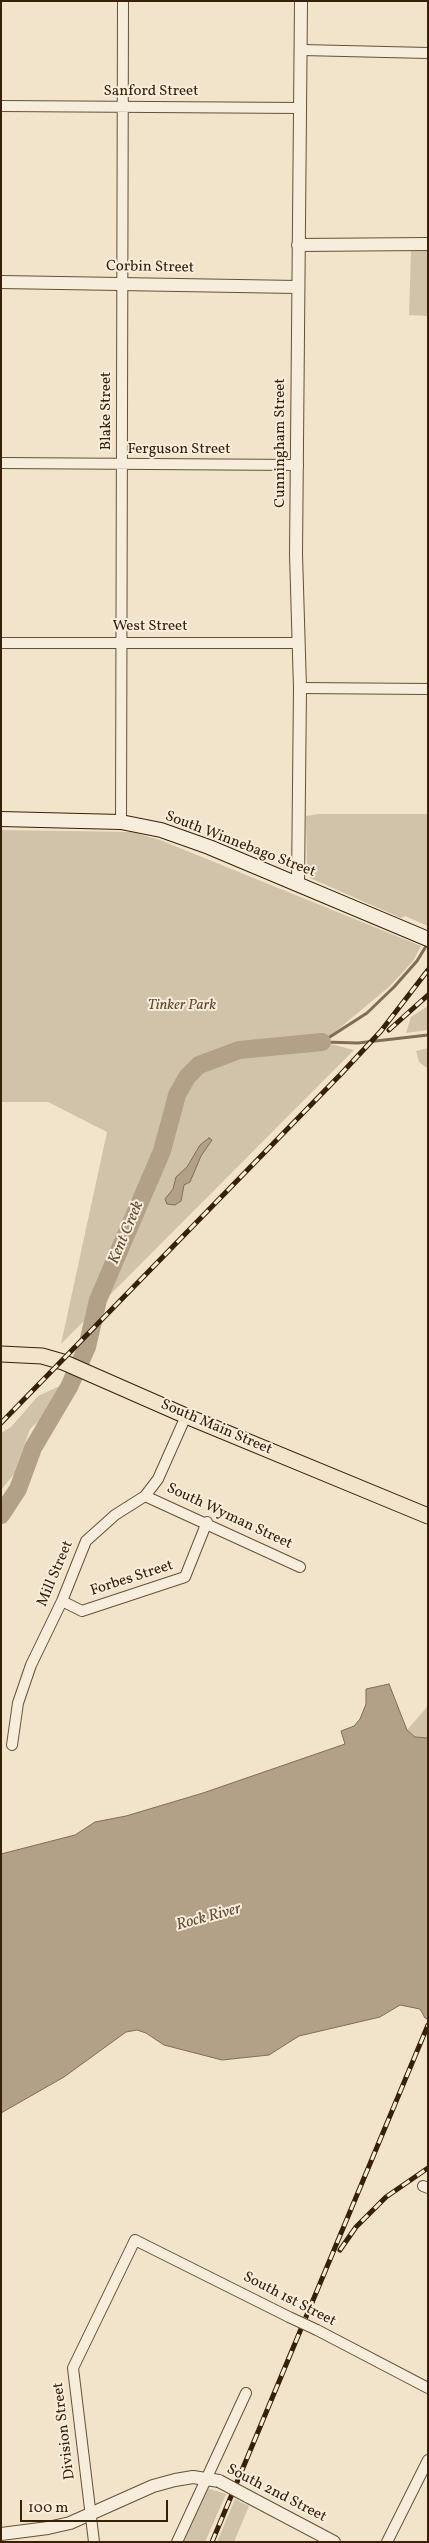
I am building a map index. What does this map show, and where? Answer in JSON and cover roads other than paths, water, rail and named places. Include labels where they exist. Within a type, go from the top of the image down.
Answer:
[{"type":"main road","name":"South Winnebago Street","points":[[1,819],[121,822],[161,830],[298,884],[428,939]]},
{"type":"main road","name":"South Main Street","points":[[1,1354],[42,1356],[68,1364],[186,1416],[428,1516]]},
{"type":"street","name":"Blake Street","points":[[121,822],[123,1]]},
{"type":"street","name":"Cunningham Street","points":[[298,884],[300,688],[296,554],[298,465],[297,287],[302,1]]},
{"type":"street","points":[[302,50],[428,53]]},
{"type":"street","name":"Sanford Street","points":[[1,106],[301,108]]},
{"type":"street","points":[[298,245],[428,244]]},
{"type":"street","name":"Corbin Street","points":[[1,282],[297,287]]},
{"type":"street","name":"Ferguson Street","points":[[1,463],[298,465]]},
{"type":"street","name":"West Street","points":[[1,644],[121,642],[299,643]]},
{"type":"street","points":[[300,688],[428,689]]},
{"type":"street","name":"Mill Street","points":[[12,1745],[18,1703],[31,1665],[62,1601],[86,1541],[114,1515],[145,1496],[158,1479],[186,1416]]},
{"type":"street","name":"South Wyman Street","points":[[145,1496],[207,1522],[300,1567]]},
{"type":"street","name":"Forbes Street","points":[[62,1601],[82,1612],[185,1577],[207,1522]]},
{"type":"street","name":"South 1st Street","points":[[135,2240],[428,2388]]},
{"type":"street","name":"Division Street","points":[[94,2542],[72,2368],[135,2240]]},
{"type":"street","points":[[177,2542],[246,2393]]},
{"type":"street","points":[[387,2542],[428,2460]]},
{"type":"street","name":"South 2nd Street","points":[[1,2534],[48,2528],[90,2515],[153,2486],[193,2477],[219,2481],[334,2542]]},
{"type":"water","points":[[209,1138],[212,1140],[201,1156],[190,1182],[184,1185],[181,1201],[175,1205],[167,1204],[165,1199],[173,1189],[176,1177],[187,1167],[200,1145]]},
{"type":"water","name":"Rock River","points":[[389,1684],[407,1730],[415,1737],[428,1738],[428,2019],[425,2018],[420,2009],[400,2005],[380,2017],[299,2036],[269,2055],[222,2060],[164,2045],[146,2033],[137,2030],[126,2032],[64,2077],[1,2113],[1,1854],[75,1835],[95,1822],[126,1816],[203,1793],[345,1744],[341,1731],[354,1726],[360,1719],[366,1704],[366,1689]]},
{"type":"waterway","points":[[322,1042],[367,1013],[417,961],[428,943]]},
{"type":"waterway","points":[[324,1042],[358,1043],[428,1035]]},
{"type":"waterway","name":"Kent Creek","points":[[1,1515],[18,1489],[33,1448],[69,1387],[87,1347],[98,1300],[162,1151],[177,1095],[187,1077],[199,1065],[239,1050],[322,1042]]},
{"type":"railway","points":[[1,1423],[341,1074],[381,1031],[428,970]]},
{"type":"railway","points":[[389,1030],[428,995]]},
{"type":"railway","points":[[212,2542],[428,2025]]},
{"type":"railway","points":[[340,2250],[356,2227],[386,2197],[428,2168]]},
{"type":"park label","name":"Tinker Park","points":[[182,1006]]}]
